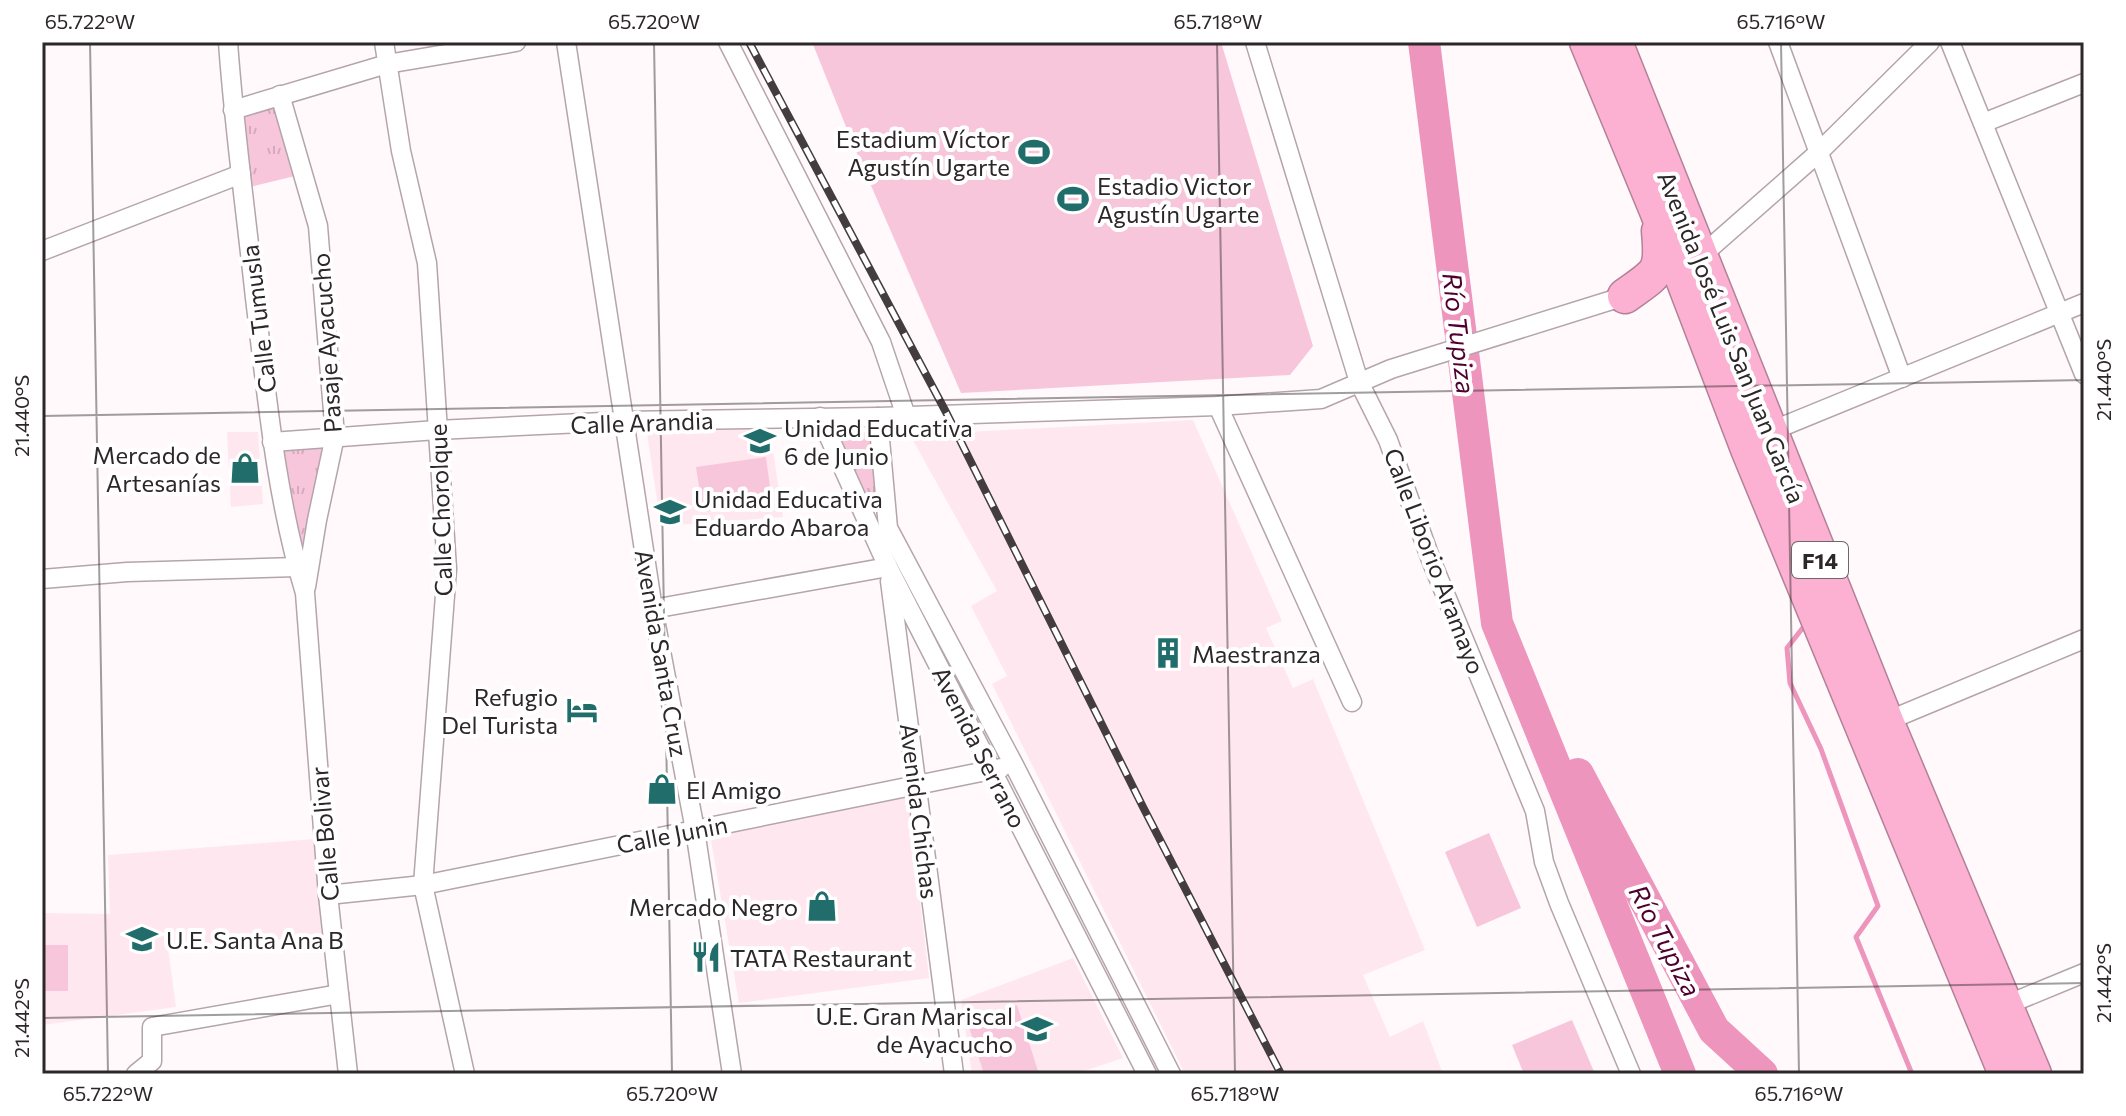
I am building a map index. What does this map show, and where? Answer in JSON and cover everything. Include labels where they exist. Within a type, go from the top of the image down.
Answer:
[{"type":"highway","name":"Avenida José Luis San Juan García","points":[[1587,42],[1657,211],[1748,449],[1874,726],[1994,1010],[2034,1074]]},
{"type":"highway","name":"Avenida José Luis San Juan García","points":[[1615,42],[1769,432],[1874,726]]},
{"type":"highway","points":[[1625,296],[1656,273],[1661,255],[1657,211]]},
{"type":"highway","points":[[1625,296],[1666,297],[1686,308],[1703,332]]},
{"type":"highway","name":"Avenida José Luis San Juan García","points":[[1994,1010],[2006,1074]]},
{"type":"street","name":"Calle Tumusla","points":[[228,42],[233,110],[272,442],[305,593]]},
{"type":"street","name":"Calle Chorolque","points":[[384,42],[401,151],[427,263],[447,569],[423,885],[465,1074]]},
{"type":"street","points":[[233,110],[387,64],[516,42]]},
{"type":"street","name":"Avenida Santa Cruz","points":[[566,42],[653,609],[695,830],[732,1074]]},
{"type":"street","points":[[728,42],[881,342],[906,416]]},
{"type":"street","name":"Calle Liborio Aramayo","points":[[1255,42],[1359,382],[1388,440],[1431,560],[1535,811],[1544,862],[1631,1074]]},
{"type":"street","points":[[1778,42],[1902,378]]},
{"type":"street","points":[[1701,256],[1818,153],[1930,42]]},
{"type":"street","points":[[1950,42],[2084,374]]},
{"type":"street","points":[[1983,123],[2084,83]]},
{"type":"street","name":"Pasaje Ayacucho","points":[[280,95],[318,226],[335,436],[305,593]]},
{"type":"street","points":[[42,251],[241,174]]},
{"type":"street","name":"Calle Arandia","points":[[272,442],[624,421],[878,417],[1218,406],[1321,399],[1391,369],[1625,296]]},
{"type":"street","points":[[1769,432],[2084,303]]},
{"type":"street","points":[[1218,406],[1352,702]]},
{"type":"street","name":"Avenida Serrano","points":[[820,417],[896,563],[993,770],[1147,1074]]},
{"type":"street","name":"Avenida Serrano","points":[[878,417],[888,528],[896,563],[1014,765],[1171,1074]]},
{"type":"street","points":[[653,609],[896,563]]},
{"type":"street","name":"Avenida Chichas","points":[[896,563],[916,786],[954,1074]]},
{"type":"street","points":[[42,579],[127,572],[297,567]]},
{"type":"street","name":"Calle Bolivar","points":[[305,593],[328,895],[348,1074]]},
{"type":"street","points":[[1874,726],[2084,639]]},
{"type":"street","name":"Calle Junin","points":[[328,895],[423,885],[1014,765]]},
{"type":"street","points":[[1994,1010],[2084,973]]},
{"type":"street","points":[[136,1074],[153,1067],[152,1027],[339,994]]},
{"type":"shaded area","points":[[1193,420],[1282,621],[1266,628],[1293,688],[1313,679],[1425,950],[1363,975],[1390,1037],[1423,1021],[1443,1074],[1185,1074],[992,684],[1007,676],[971,606],[997,591],[910,435]]},
{"type":"shaded area","points":[[769,424],[783,517],[661,526],[646,427]]},
{"type":"shaded area","name":"Mercado de Artesanías","points":[[227,432],[258,432],[263,504],[231,507]]},
{"type":"shaded area","name":"Mercado Negro","points":[[908,795],[929,978],[739,1003],[710,834]]},
{"type":"shaded area","points":[[315,839],[322,936],[168,948],[176,1007],[42,1025],[42,913],[110,914],[108,855]]},
{"type":"shaded area","name":"U.E. Gran Mariscal de Ayacucho","points":[[1073,958],[1123,1058],[1075,1074],[972,1074],[961,1000]]},
{"type":"green space","name":"Estadio Victor Agustín Ugarte","points":[[812,42],[1221,42],[1313,346],[1290,375],[961,393]]},
{"type":"green space","points":[[277,101],[299,175],[250,187],[238,114]]},
{"type":"green space","points":[[854,428],[866,433],[872,446],[877,514],[840,450],[844,435]]},
{"type":"green space","points":[[329,442],[303,576],[277,447]]},
{"type":"green space","points":[[766,457],[772,502],[703,512],[696,467]]},
{"type":"green space","points":[[1489,833],[1521,908],[1477,927],[1445,852]]},
{"type":"green space","points":[[42,945],[68,945],[68,991],[42,991]]},
{"type":"green space","points":[[1017,1005],[1039,1074],[984,1074],[967,1021]]},
{"type":"green space","points":[[1572,1020],[1595,1074],[1524,1074],[1512,1045]]},
{"type":"waterway","name":"Río Tupiza","points":[[1424,42],[1497,623],[1680,1074]]},
{"type":"waterway","points":[[1805,625],[1787,648],[1790,683],[1821,749],[1878,906],[1856,937],[1912,1074]]},
{"type":"waterway","name":"Río Tupiza","points":[[1578,774],[1714,1030],[1762,1074]]},
{"type":"railway","points":[[749,42],[947,414],[1143,807],[1281,1074]]},
{"type":"place","name":"Estadium Víctor Agustín Ugarte","points":[[1034,152]]},
{"type":"place","name":"Estadio Victor Agustín Ugarte","points":[[1073,199]]},
{"type":"place","name":"Unidad Educativa 6 de Junio","points":[[760,441]]},
{"type":"place","name":"Mercado de Artesanías","points":[[245,468]]},
{"type":"place","name":"Unidad Educativa Eduardo Abaroa","points":[[670,512]]},
{"type":"place","name":"Maestranza","points":[[1168,653]]},
{"type":"place","name":"Refugio Del Turista","points":[[582,710]]},
{"type":"place","name":"El Amigo","points":[[662,789]]},
{"type":"place","name":"Mercado Negro","points":[[822,906]]},
{"type":"place","name":"U.E. Santa Ana B","points":[[142,939]]},
{"type":"place","name":"TATA Restaurant","points":[[706,957]]},
{"type":"place","name":"U.E. Gran Mariscal de Ayacucho","points":[[1037,1029]]}]
